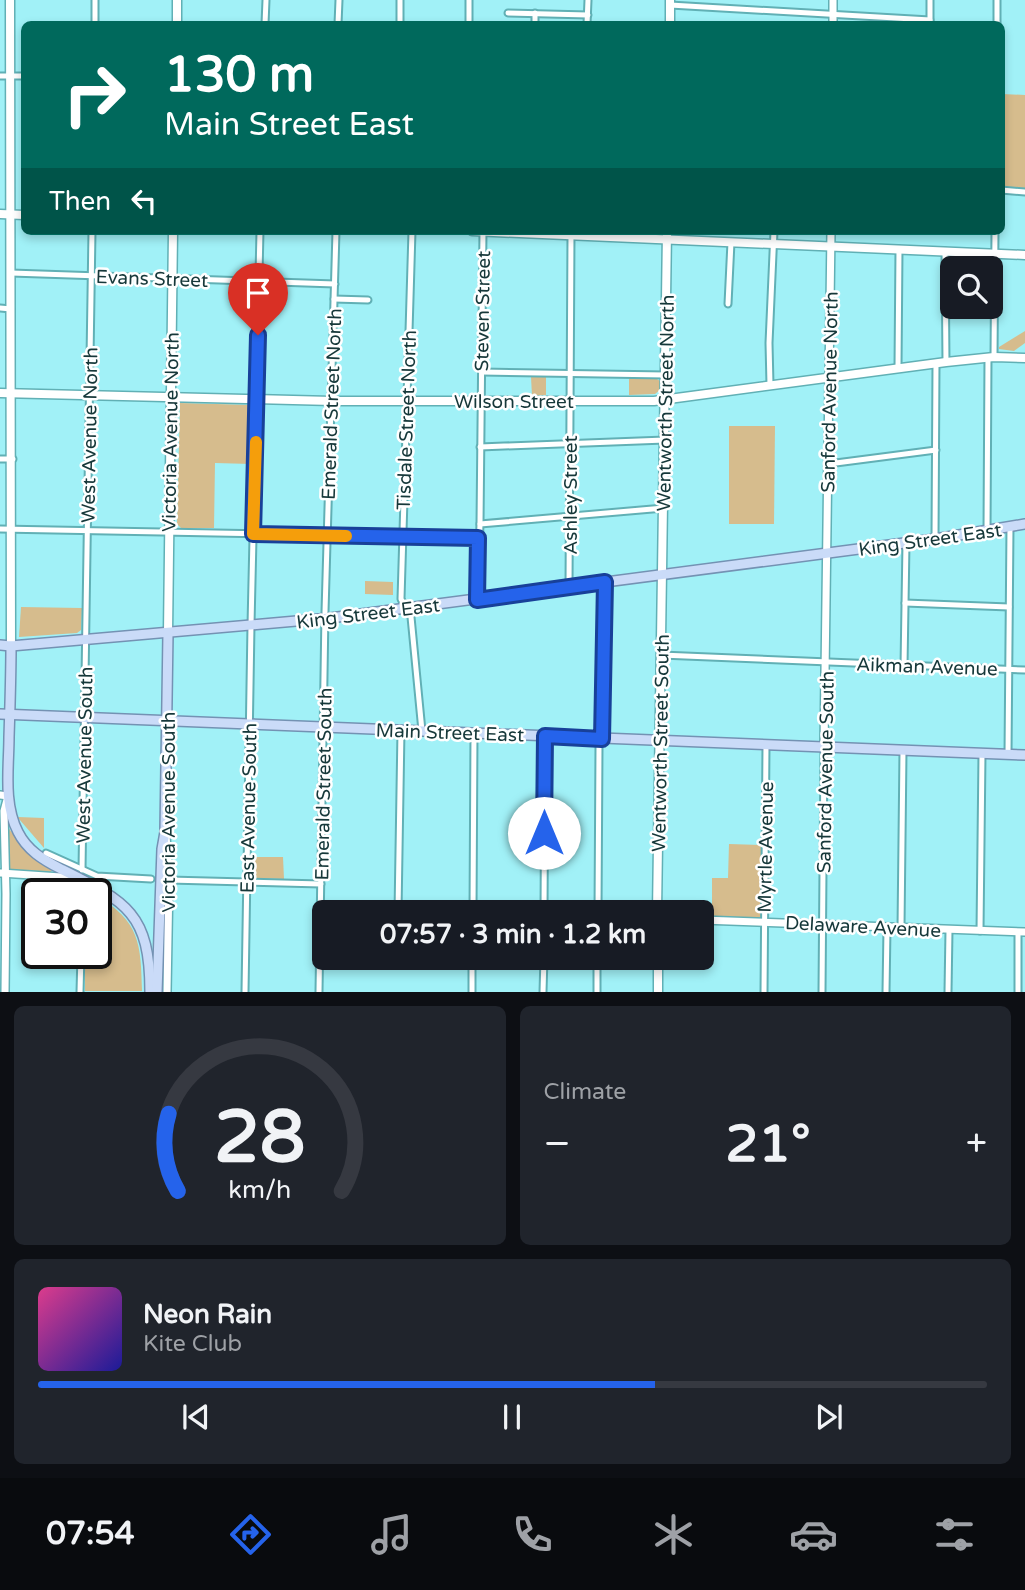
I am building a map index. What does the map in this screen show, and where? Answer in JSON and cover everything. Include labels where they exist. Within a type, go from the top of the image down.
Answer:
[{"type":"main road","points":[[10,0],[5,76],[11,215],[13,459],[11,646],[5,714],[4,795],[17,831],[34,853],[77,878]]},
{"type":"main road","points":[[177,0],[177,21]]},
{"type":"main road","points":[[670,2],[670,21]]},
{"type":"main road","points":[[0,214],[21,215]]},
{"type":"main road","name":"Victoria Avenue North","points":[[168,633],[173,235]]},
{"type":"main road","points":[[667,235],[714,238],[731,242],[1025,255]]},
{"type":"main road","name":"Wentworth Street North","points":[[663,574],[667,235]]},
{"type":"main road","name":"Wilson Street","points":[[0,393],[332,401],[665,400],[946,362],[1025,358]]},
{"type":"main road","name":"King Street East","points":[[0,645],[325,619],[906,543],[1025,524]]},
{"type":"main road","name":"Wentworth Street South","points":[[657,900],[663,574]]},
{"type":"main road","name":"Victoria Avenue South","points":[[165,832],[168,633]]},
{"type":"main road","name":"Main Street East","points":[[5,714],[1025,755]]},
{"type":"main road","points":[[154,990],[165,832]]},
{"type":"main road","points":[[112,899],[123,906],[141,928],[149,955],[154,990]]},
{"type":"main road","points":[[658,970],[658,992]]},
{"type":"street","points":[[95,0],[95,21]]},
{"type":"street","points":[[265,21],[266,0]]},
{"type":"street","points":[[338,21],[339,0]]},
{"type":"street","points":[[400,0],[400,21]]},
{"type":"street","points":[[469,0],[469,21]]},
{"type":"street","points":[[587,21],[588,0]]},
{"type":"street","points":[[833,0],[833,21]]},
{"type":"street","points":[[930,0],[930,21]]},
{"type":"street","points":[[997,0],[997,21]]},
{"type":"street","points":[[670,2],[918,21]]},
{"type":"street","points":[[508,13],[587,15]]},
{"type":"street","points":[[535,13],[535,21]]},
{"type":"street","points":[[1005,190],[1025,192]]},
{"type":"street","name":"West Avenue North","points":[[87,639],[92,235]]},
{"type":"street","name":"East Avenue South","points":[[245,992],[260,235]]},
{"type":"street","name":"Emerald Street North","points":[[325,619],[335,235]]},
{"type":"street","name":"Tisdale Street North","points":[[412,235],[401,599],[411,617],[422,731]]},
{"type":"street","name":"Steven Street","points":[[477,600],[483,235]]},
{"type":"street","name":"Ashley Street","points":[[569,586],[571,235]]},
{"type":"street","points":[[771,385],[769,343],[774,235]]},
{"type":"street","name":"Sanford Avenue North","points":[[827,553],[831,235]]},
{"type":"street","points":[[987,531],[995,235]]},
{"type":"street","points":[[728,304],[731,242]]},
{"type":"street","points":[[898,368],[899,249]]},
{"type":"street","points":[[945,251],[946,362]]},
{"type":"street","name":"Evans Street","points":[[11,273],[335,284]]},
{"type":"street","points":[[334,299],[369,300]]},
{"type":"street","points":[[0,308],[11,309]]},
{"type":"street","points":[[935,539],[936,364]]},
{"type":"street","points":[[482,372],[666,375]]},
{"type":"street","points":[[480,447],[665,440]]},
{"type":"street","points":[[828,464],[936,450]]},
{"type":"street","points":[[0,459],[13,459]]},
{"type":"street","points":[[480,524],[664,508]]},
{"type":"street","points":[[1007,754],[1010,527]]},
{"type":"street","points":[[0,530],[478,538]]},
{"type":"street","points":[[904,666],[906,543]]},
{"type":"street","name":"Sanford Avenue South","points":[[822,992],[827,553]]},
{"type":"street","points":[[598,900],[599,747],[602,739],[605,582]]},
{"type":"street","points":[[905,603],[1009,607]]},
{"type":"street","name":"Emerald Street South","points":[[319,992],[325,619]]},
{"type":"street","name":"West Avenue South","points":[[82,870],[87,639]]},
{"type":"street","name":"Aikman Avenue","points":[[662,655],[1025,670]]},
{"type":"street","points":[[398,900],[401,730]]},
{"type":"street","points":[[473,900],[474,733]]},
{"type":"street","points":[[544,900],[545,736]]},
{"type":"street","name":"Myrtle Avenue","points":[[764,992],[766,745]]},
{"type":"street","points":[[901,928],[904,751]]},
{"type":"street","points":[[980,930],[982,754]]},
{"type":"street","points":[[4,795],[2,873],[5,992]]},
{"type":"street","name":"Victoria Avenue South","points":[[165,832],[169,880],[167,992]]},
{"type":"street","points":[[46,853],[97,876],[150,879]]},
{"type":"street","points":[[2,873],[65,878]]},
{"type":"street","points":[[169,880],[321,884]]},
{"type":"street","name":"Delaware Avenue","points":[[714,920],[1021,932]]},
{"type":"street","points":[[886,992],[887,928]]},
{"type":"street","points":[[948,992],[949,930]]},
{"type":"street","points":[[1017,992],[1021,932]]},
{"type":"street","points":[[80,992],[81,969]]},
{"type":"street","points":[[472,970],[472,992]]},
{"type":"street","points":[[543,992],[544,970]]},
{"type":"street","points":[[597,970],[597,992]]},
{"type":"shaded area","points":[[1005,94],[1025,95],[1025,188],[1005,187]]},
{"type":"shaded area","points":[[1025,331],[1025,343],[1014,351],[999,349],[999,347]]},
{"type":"shaded area","points":[[531,377],[546,377],[546,395],[532,396]]},
{"type":"shaded area","points":[[629,378],[657,379],[660,381],[660,390],[655,394],[629,395]]},
{"type":"shaded area","points":[[180,403],[252,405],[251,464],[215,463],[214,528],[181,528],[177,524]]},
{"type":"shaded area","points":[[729,426],[775,426],[774,524],[729,524]]},
{"type":"shaded area","points":[[365,581],[393,582],[393,595],[365,594]]},
{"type":"shaded area","points":[[21,607],[82,608],[81,630],[77,633],[19,637]]},
{"type":"shaded area","points":[[18,817],[44,818],[44,848],[19,819]]},
{"type":"shaded area","points":[[7,826],[27,853],[52,870],[51,872],[8,870]]},
{"type":"shaded area","points":[[729,844],[761,845],[761,917],[714,916],[712,878],[728,878]]},
{"type":"shaded area","points":[[251,857],[283,857],[284,879],[254,878]]},
{"type":"shaded area","points":[[112,906],[130,924],[135,935],[141,960],[142,991],[85,991],[85,969],[112,969]]},
{"type":"slow traffic","points":[[256,442],[253,534],[346,536]]},
{"type":"route","points":[[258,335],[253,534],[478,538],[477,600],[605,582],[602,739],[545,736],[544,833]]}]
